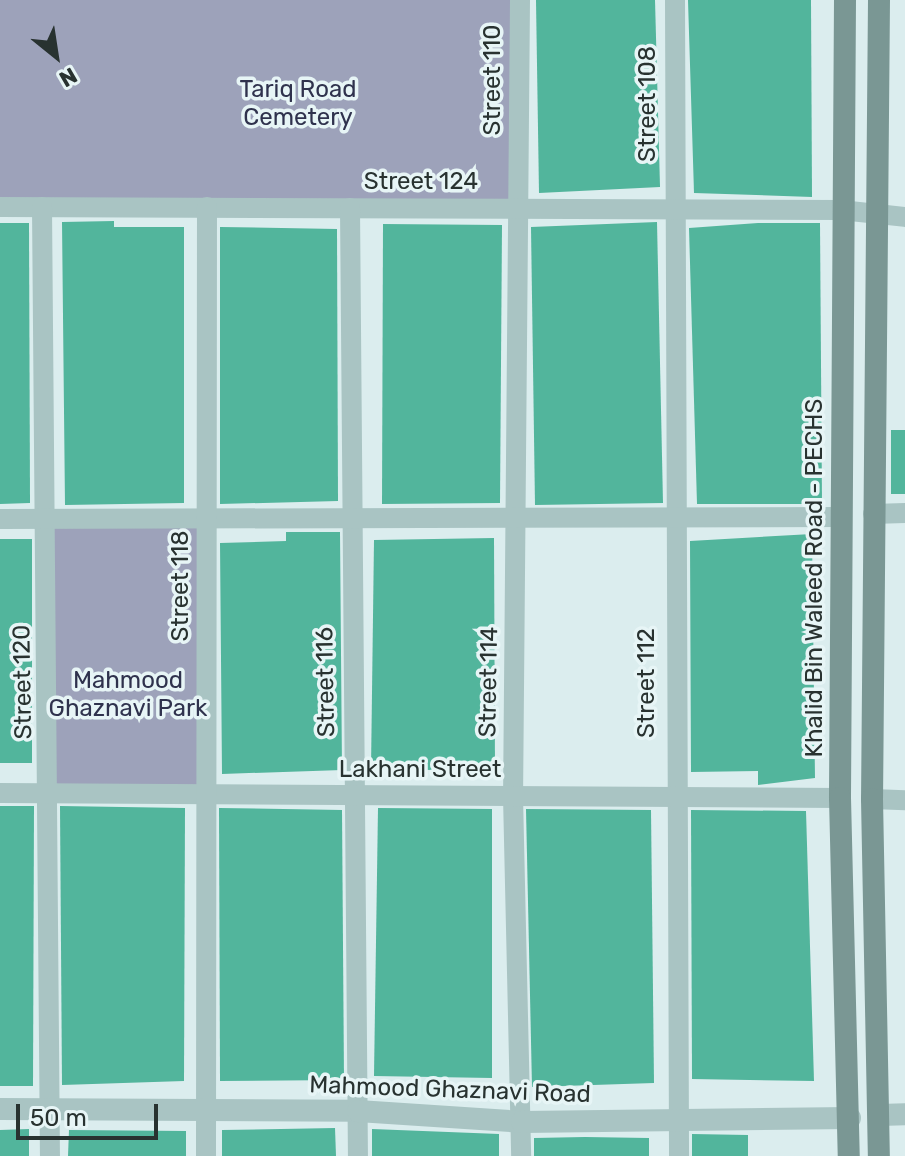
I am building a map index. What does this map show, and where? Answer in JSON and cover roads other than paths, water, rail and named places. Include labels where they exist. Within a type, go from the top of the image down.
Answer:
[{"type":"main road","name":"Khalid Bin Waleed Road - PECHS","points":[[845,0],[841,210],[840,798],[849,1156]]},
{"type":"main road","points":[[879,0],[872,799],[879,1156]]},
{"type":"street","name":"Street 110","points":[[518,209],[520,0]]},
{"type":"street","name":"Street 108","points":[[673,209],[675,0]]},
{"type":"street","name":"Street 124","points":[[0,207],[841,210],[877,217],[905,217]]},
{"type":"street","name":"Street 120","points":[[42,207],[51,794],[50,1156]]},
{"type":"street","name":"Street 118","points":[[206,1156],[207,207]]},
{"type":"street","name":"Street 116","points":[[350,208],[350,518],[358,1156]]},
{"type":"street","name":"Street 114","points":[[518,209],[518,519],[513,796],[521,1156]]},
{"type":"street","name":"Street 112","points":[[673,209],[673,797],[679,1156]]},
{"type":"street","points":[[873,514],[905,513]]},
{"type":"street","points":[[0,519],[207,515],[673,521],[841,517]]},
{"type":"street","name":"Lakhani Street","points":[[0,793],[840,798]]},
{"type":"street","points":[[872,799],[905,800]]},
{"type":"street","name":"Mahmood Ghaznavi Road","points":[[0,1109],[358,1111],[522,1122],[679,1123],[850,1118]]},
{"type":"street","points":[[880,1115],[905,1114]]},
{"type":"park label","name":"Tariq Road Cemetery","points":[[298,104]]},
{"type":"park label","name":"Mahmood Ghaznavi Park","points":[[128,695]]}]
